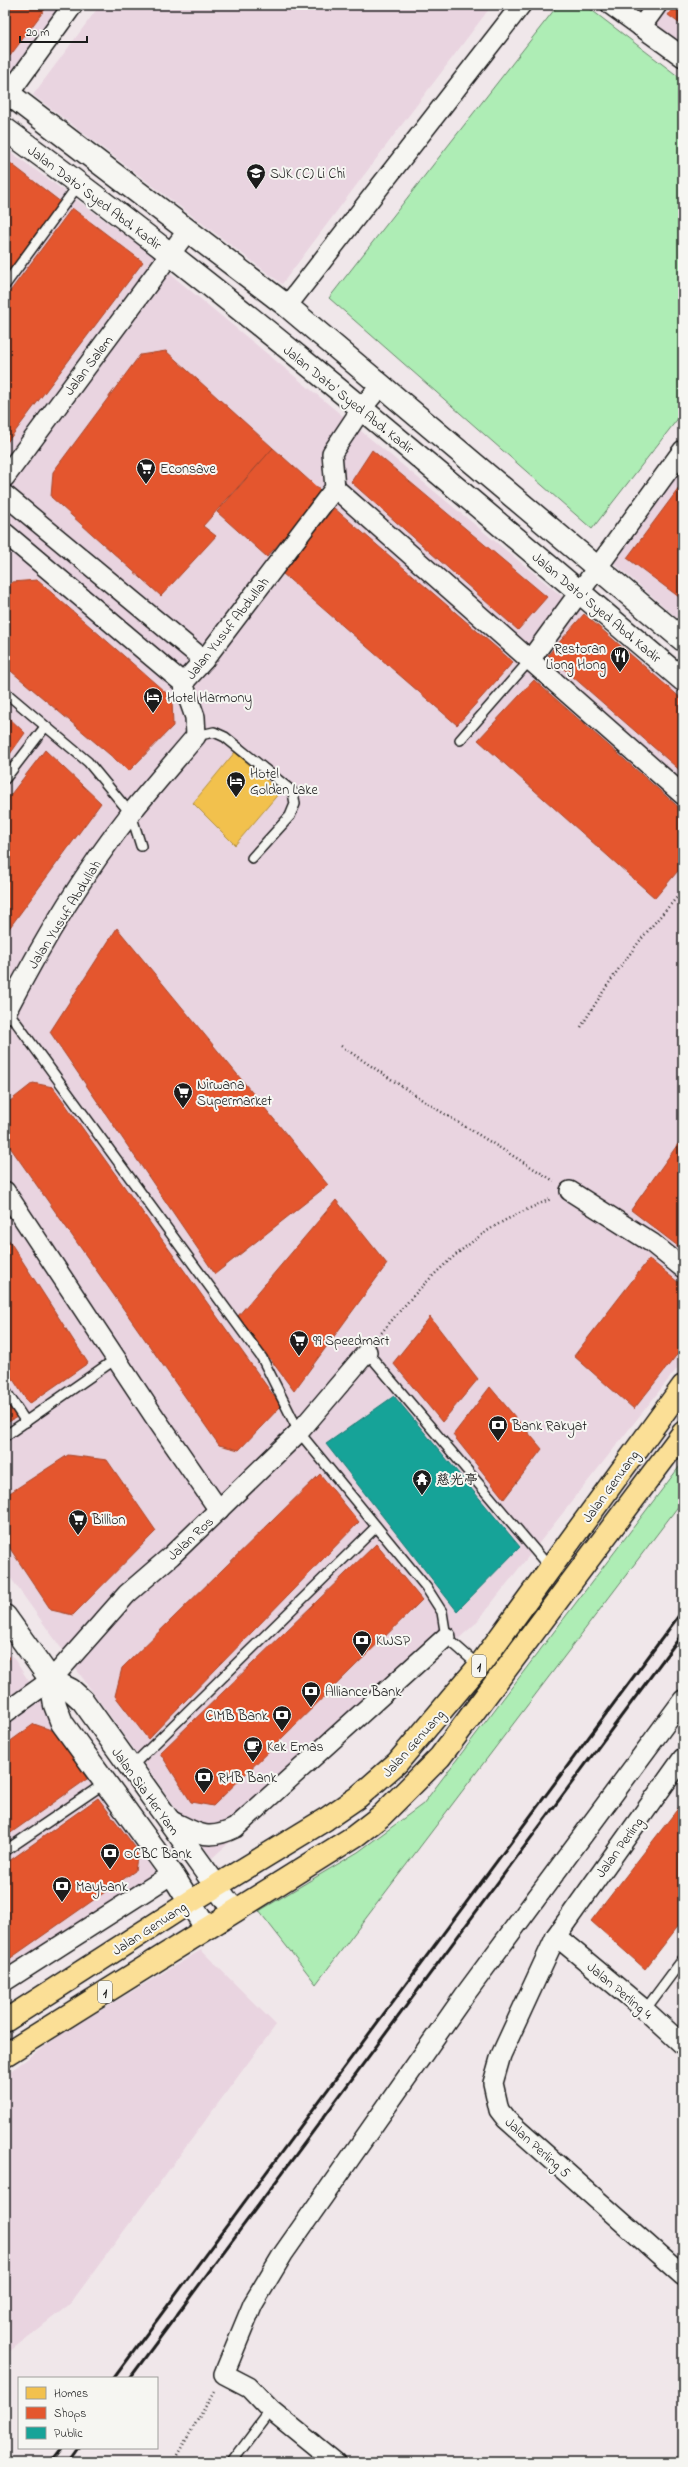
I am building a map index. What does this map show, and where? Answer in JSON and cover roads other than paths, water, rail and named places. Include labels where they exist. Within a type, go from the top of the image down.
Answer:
[{"type":"highway","name":"Jalan Genuang","points":[[5,2021],[190,1902],[217,1887],[326,1819],[377,1781],[417,1742],[478,1666],[683,1386]]},
{"type":"highway","name":"Jalan Genuang","points":[[5,2055],[355,1836],[381,1816],[424,1774],[496,1685],[683,1433]]},
{"type":"street","points":[[73,5],[6,94],[288,306],[683,640]]},
{"type":"street","points":[[288,306],[521,5]]},
{"type":"street","points":[[611,5],[683,57]]},
{"type":"street","points":[[641,27],[657,5]]},
{"type":"street","name":"Jalan Dato' Syed Abd. Kadir","points":[[5,129],[79,183],[171,254],[362,408],[683,680]]},
{"type":"street","name":"Jalan Salem","points":[[5,476],[188,230]]},
{"type":"street","points":[[381,385],[362,408],[332,453],[335,488],[683,795]]},
{"type":"street","points":[[530,660],[683,450]]},
{"type":"street","name":"Jalan Yusuf Abdullah","points":[[6,1012],[35,956],[68,903],[131,814],[196,736],[195,717],[183,683],[204,660],[335,488]]},
{"type":"street","points":[[5,495],[204,660]]},
{"type":"street","points":[[5,533],[183,683]]},
{"type":"street","points":[[5,1191],[154,1416],[219,1510]]},
{"type":"street","points":[[570,1191],[652,1243],[683,1268]]},
{"type":"street","name":"Jalan Ros","points":[[5,1713],[51,1680],[127,1594],[219,1510],[299,1432],[366,1352]]},
{"type":"street","name":"Jalan Sia Her Yam","points":[[5,1616],[51,1680],[71,1690],[83,1701],[129,1768],[234,1911]]},
{"type":"street","points":[[166,1818],[200,1834],[218,1836],[234,1828],[446,1637]]},
{"type":"street","name":"Jalan Sia Her Yam","points":[[51,1680],[54,1705],[62,1723],[172,1874],[206,1928]]},
{"type":"street","points":[[335,2462],[271,2410],[249,2387],[224,2374],[252,2304],[283,2254],[464,1996],[683,1700]]},
{"type":"street","name":"Jalan Perling","points":[[556,1936],[683,1758]]},
{"type":"street","points":[[5,1981],[172,1874]]},
{"type":"street","name":"Jalan Perling 4","points":[[556,1936],[645,2010],[683,2045]]},
{"type":"street","name":"Jalan Perling 5","points":[[556,1936],[501,2056],[494,2083],[500,2110],[506,2119],[683,2276]]},
{"type":"lane","points":[[5,284],[79,183]]},
{"type":"lane","points":[[460,740],[530,660]]},
{"type":"lane","points":[[5,692],[88,762],[131,814],[141,846]]},
{"type":"lane","points":[[5,779],[45,727]]},
{"type":"lane","points":[[196,736],[214,732],[225,737],[293,792],[295,804],[290,816],[252,858]]},
{"type":"lane","points":[[6,1012],[262,1358],[299,1432],[426,1587],[442,1612],[446,1637],[478,1666]]},
{"type":"lane","points":[[366,1352],[550,1568]]},
{"type":"lane","points":[[5,1436],[117,1358]]},
{"type":"lane","points":[[5,1390],[26,1422]]},
{"type":"lane","points":[[129,1768],[376,1527]]},
{"type":"lane","points":[[5,1852],[105,1783]]},
{"type":"lane","points":[[645,2010],[683,1959]]},
{"type":"lane","points":[[232,2462],[271,2410]]},
{"type":"railway","points":[[115,2377],[683,1610]]},
{"type":"railway","points":[[131,2377],[683,1633]]},
{"type":"railway","points":[[51,2462],[61,2449]]},
{"type":"railway","points":[[68,2462],[77,2449]]},
{"type":"place","name":"SJK (C) Li Chi","points":[[256,190]]},
{"type":"place","name":"Econsave","points":[[146,485]]},
{"type":"place","name":"Restoran Liong Hong","points":[[620,673]]},
{"type":"place","name":"Hotel Harmony","points":[[153,714]]},
{"type":"place","name":"Hotel Golden Lake","points":[[236,798]]},
{"type":"place","name":"Nirwana Supermarket","points":[[183,1109]]},
{"type":"place","name":"99 Speedmart","points":[[299,1357]]},
{"type":"place","name":"Bank Rakyat","points":[[498,1442]]},
{"type":"place","name":"慈光亭","points":[[422,1496]]},
{"type":"place","name":"Billion","points":[[78,1536]]},
{"type":"place","name":"KWSP","points":[[362,1657]]},
{"type":"place","name":"Alliance Bank","points":[[311,1708]]},
{"type":"place","name":"CIMB Bank","points":[[282,1732]]},
{"type":"place","name":"Kek Emas","points":[[253,1763]]},
{"type":"place","name":"RHB Bank","points":[[204,1794]]},
{"type":"place","name":"OCBC Bank","points":[[110,1870]]},
{"type":"place","name":"Maybank","points":[[62,1903]]}]
